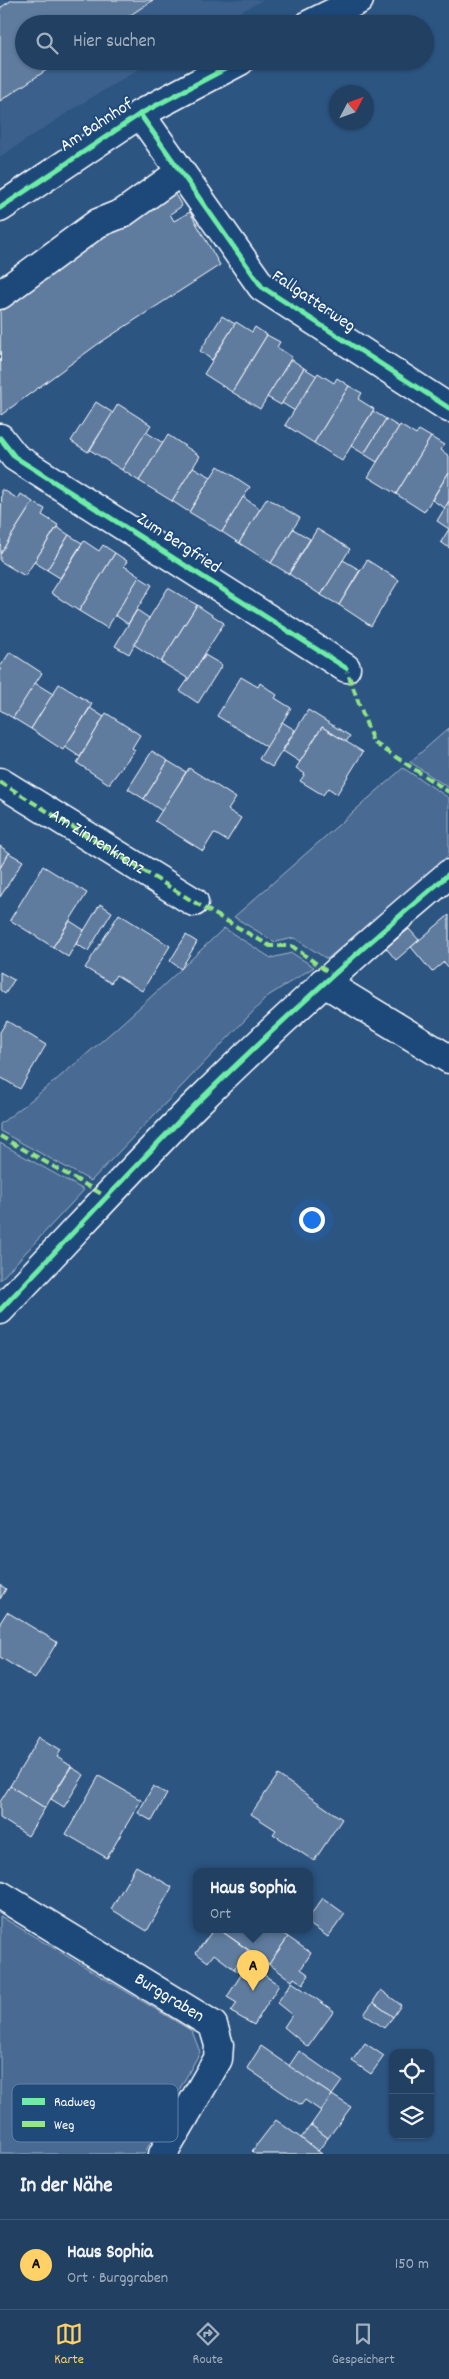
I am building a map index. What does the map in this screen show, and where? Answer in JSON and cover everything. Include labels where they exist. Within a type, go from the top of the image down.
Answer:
[{"type":"street","points":[[328,15],[359,0]]},
{"type":"street","name":"Am Bahnhof","points":[[0,208],[140,114],[223,70]]},
{"type":"street","name":"Fallgatterweg","points":[[140,114],[262,287],[449,408]]},
{"type":"street","points":[[0,295],[98,222],[123,213],[180,172]]},
{"type":"street","name":"Zum Bergfried","points":[[0,438],[15,457],[346,668]]},
{"type":"street","name":"Am Zinnenkranz","points":[[0,782],[194,902]]},
{"type":"street","points":[[0,1310],[190,1110],[323,982],[449,874]]},
{"type":"street","points":[[323,982],[449,1059]]},
{"type":"street","name":"Burggraben","points":[[0,1895],[213,2025],[219,2045],[218,2058],[178,2128]]},
{"type":"street","name":"Burggraben","points":[[163,2154],[170,2142]]},
{"type":"shaded area","points":[[0,0],[263,0],[235,15],[15,15],[15,70],[137,70],[0,157]]},
{"type":"shaded area","points":[[449,728],[449,788],[410,762]]},
{"type":"shaded area","points":[[403,768],[449,798],[449,855],[327,959],[294,938],[275,942],[234,917]]},
{"type":"shaded area","points":[[224,928],[271,958],[292,953],[314,967],[268,996],[91,1181],[0,1131],[0,1124],[59,1078],[115,1029]]},
{"type":"shaded area","points":[[0,1143],[84,1190],[0,1280]]},
{"type":"shaded area","points":[[0,1916],[192,2031],[200,2052],[178,2092],[178,2084],[12,2084],[12,2142],[151,2142],[144,2154],[0,2154]]},
{"type":"building","points":[[12,0],[153,0],[130,15],[15,15],[15,70],[46,70],[0,101],[0,8]]},
{"type":"building","points":[[174,193],[182,206],[170,214],[174,221],[190,212],[220,265],[98,344],[1,415],[0,309],[97,241]]},
{"type":"building","points":[[222,316],[235,324],[212,360],[200,351]]},
{"type":"building","points":[[236,322],[252,332],[255,327],[267,335],[232,392],[204,374]]},
{"type":"building","points":[[267,335],[280,342],[277,347],[292,357],[260,409],[232,392]]},
{"type":"building","points":[[291,359],[304,368],[281,405],[267,397]]},
{"type":"building","points":[[304,368],[317,376],[295,411],[282,403]]},
{"type":"building","points":[[318,373],[334,383],[337,378],[349,386],[314,443],[285,425]]},
{"type":"building","points":[[349,386],[362,393],[358,399],[374,409],[342,461],[314,443]]},
{"type":"building","points":[[96,402],[113,413],[88,452],[71,441]]},
{"type":"building","points":[[118,404],[151,425],[122,470],[90,450]]},
{"type":"building","points":[[373,411],[386,419],[364,454],[351,446]]},
{"type":"building","points":[[386,419],[399,427],[377,462],[364,454]]},
{"type":"building","points":[[400,425],[416,435],[419,430],[431,437],[396,494],[368,477]]},
{"type":"building","points":[[146,432],[163,443],[139,481],[122,470]]},
{"type":"building","points":[[168,435],[200,456],[172,501],[139,481]]},
{"type":"building","points":[[431,437],[444,445],[441,450],[449,456],[449,472],[424,512],[396,494]]},
{"type":"building","points":[[218,466],[250,487],[222,532],[189,512]]},
{"type":"building","points":[[193,467],[211,477],[189,512],[172,501]]},
{"type":"building","points":[[449,472],[449,501],[445,508],[432,500]]},
{"type":"building","points":[[2,489],[18,499],[21,494],[33,502],[0,554]]},
{"type":"building","points":[[243,497],[260,509],[239,543],[222,532]]},
{"type":"building","points":[[267,498],[300,518],[271,563],[239,543]]},
{"type":"building","points":[[449,501],[449,529],[437,521]]},
{"type":"building","points":[[33,502],[45,509],[42,515],[58,525],[25,576],[0,561],[0,554]]},
{"type":"building","points":[[57,527],[69,535],[47,570],[34,562]]},
{"type":"building","points":[[293,529],[310,539],[289,574],[271,563]]},
{"type":"building","points":[[317,529],[350,549],[321,595],[289,574]]},
{"type":"building","points":[[449,529],[449,548],[441,542]]},
{"type":"building","points":[[69,535],[82,543],[60,578],[47,570]]},
{"type":"building","points":[[84,541],[99,551],[103,545],[115,553],[79,611],[51,593]]},
{"type":"building","points":[[115,553],[127,561],[124,566],[140,576],[107,628],[79,611]]},
{"type":"building","points":[[343,560],[360,570],[339,605],[321,595]]},
{"type":"building","points":[[367,560],[399,580],[371,626],[339,605]]},
{"type":"building","points":[[139,577],[152,585],[128,624],[115,615]]},
{"type":"building","points":[[168,588],[197,605],[161,662],[133,644]]},
{"type":"building","points":[[197,605],[224,623],[189,679],[161,662]]},
{"type":"building","points":[[137,610],[149,618],[129,654],[115,646]]},
{"type":"building","points":[[10,652],[42,673],[13,718],[0,710],[0,667]]},
{"type":"building","points":[[205,655],[222,665],[198,703],[180,691]]},
{"type":"building","points":[[241,677],[258,687],[260,683],[277,695],[275,698],[291,708],[267,747],[217,716]]},
{"type":"building","points":[[35,683],[53,694],[31,729],[13,718]]},
{"type":"building","points":[[59,684],[92,704],[63,750],[31,729]]},
{"type":"building","points":[[90,708],[104,717],[80,757],[65,747]]},
{"type":"building","points":[[308,710],[350,736],[346,742],[322,727],[300,762],[283,751]]},
{"type":"building","points":[[106,713],[140,735],[132,748],[135,750],[109,784],[77,763]]},
{"type":"building","points":[[282,722],[295,730],[272,767],[259,759]]},
{"type":"building","points":[[322,727],[363,752],[337,794],[328,788],[323,795],[300,781],[305,774],[296,768]]},
{"type":"building","points":[[152,751],[168,761],[144,799],[128,789]]},
{"type":"building","points":[[168,761],[186,772],[162,811],[144,799]]},
{"type":"building","points":[[189,768],[236,798],[228,810],[241,818],[227,841],[214,833],[203,851],[155,821]]},
{"type":"building","points":[[0,846],[10,853],[0,868]]},
{"type":"building","points":[[9,853],[23,861],[0,897],[0,868]]},
{"type":"building","points":[[43,866],[87,893],[53,947],[10,920]]},
{"type":"building","points":[[100,904],[112,912],[88,951],[76,944]]},
{"type":"building","points":[[119,914],[170,946],[142,991],[116,975],[111,983],[85,968]]},
{"type":"building","points":[[449,915],[449,968],[444,962],[432,972],[411,947]]},
{"type":"building","points":[[70,921],[84,930],[68,957],[53,947]]},
{"type":"building","points":[[409,929],[419,940],[396,960],[386,948]]},
{"type":"building","points":[[186,935],[197,942],[181,969],[170,961]]},
{"type":"building","points":[[0,972],[14,980],[5,994],[0,990]]},
{"type":"building","points":[[7,1021],[46,1045],[20,1089],[0,1077],[0,1032]]},
{"type":"building","points":[[0,1585],[6,1589],[0,1599]]},
{"type":"building","points":[[7,1612],[57,1642],[35,1679],[0,1657],[0,1623]]},
{"type":"building","points":[[40,1737],[61,1750],[57,1757],[71,1766],[45,1808],[10,1786]]},
{"type":"building","points":[[71,1767],[84,1775],[64,1807],[51,1799]]},
{"type":"building","points":[[278,1775],[342,1819],[314,1861],[273,1834],[276,1830],[251,1814]]},
{"type":"building","points":[[99,1776],[141,1800],[107,1858],[66,1834]]},
{"type":"building","points":[[10,1786],[45,1808],[28,1836],[0,1818],[0,1802]]},
{"type":"building","points":[[153,1786],[167,1794],[152,1821],[138,1813]]},
{"type":"building","points":[[136,1866],[172,1887],[147,1931],[111,1909]]},
{"type":"building","points":[[323,1898],[345,1914],[328,1937],[313,1927],[313,1912]]},
{"type":"building","points":[[211,1933],[224,1933],[248,1950],[234,1969],[214,1954],[208,1962],[196,1953]]},
{"type":"building","points":[[224,1933],[282,1933],[288,1937],[269,1964]]},
{"type":"building","points":[[288,1937],[311,1953],[301,1969],[309,1975],[303,1984],[294,1978],[292,1981],[269,1964]]},
{"type":"building","points":[[248,1950],[269,1964],[262,1974],[248,1964],[242,1974],[234,1969]]},
{"type":"building","points":[[248,1964],[279,1985],[254,2025],[231,2012],[237,2003],[227,1997]]},
{"type":"building","points":[[292,1982],[334,2011],[308,2047],[284,2027],[292,2015],[277,2003]]},
{"type":"building","points":[[381,1990],[401,2005],[393,2017],[373,2002]]},
{"type":"building","points":[[373,2002],[393,2017],[384,2028],[364,2014]]},
{"type":"building","points":[[365,2043],[384,2056],[371,2074],[352,2061]]},
{"type":"building","points":[[261,2046],[332,2095],[321,2111],[305,2100],[301,2105],[247,2068]]},
{"type":"building","points":[[299,2051],[342,2081],[332,2095],[289,2066]]},
{"type":"building","points":[[332,2095],[351,2107],[328,2138],[311,2125]]},
{"type":"building","points":[[276,2120],[322,2154],[255,2154],[252,2151]]},
{"type":"building","points":[[311,2125],[328,2138],[318,2151],[301,2138]]},
{"type":"marked path","points":[[343,666],[346,668],[373,742],[449,792]]},
{"type":"marked path","points":[[0,782],[194,902],[270,946],[292,946],[332,975]]},
{"type":"marked path","points":[[0,1136],[107,1197]]},
{"type":"cycle path","points":[[0,208],[140,114],[223,70]]},
{"type":"cycle path","points":[[140,114],[262,287],[449,408]]},
{"type":"cycle path","points":[[0,438],[15,457],[346,668]]},
{"type":"cycle path","points":[[0,1310],[222,1078],[318,989],[449,874]]},
{"type":"place","name":"Haus Sophia","points":[[253,1991]]}]
